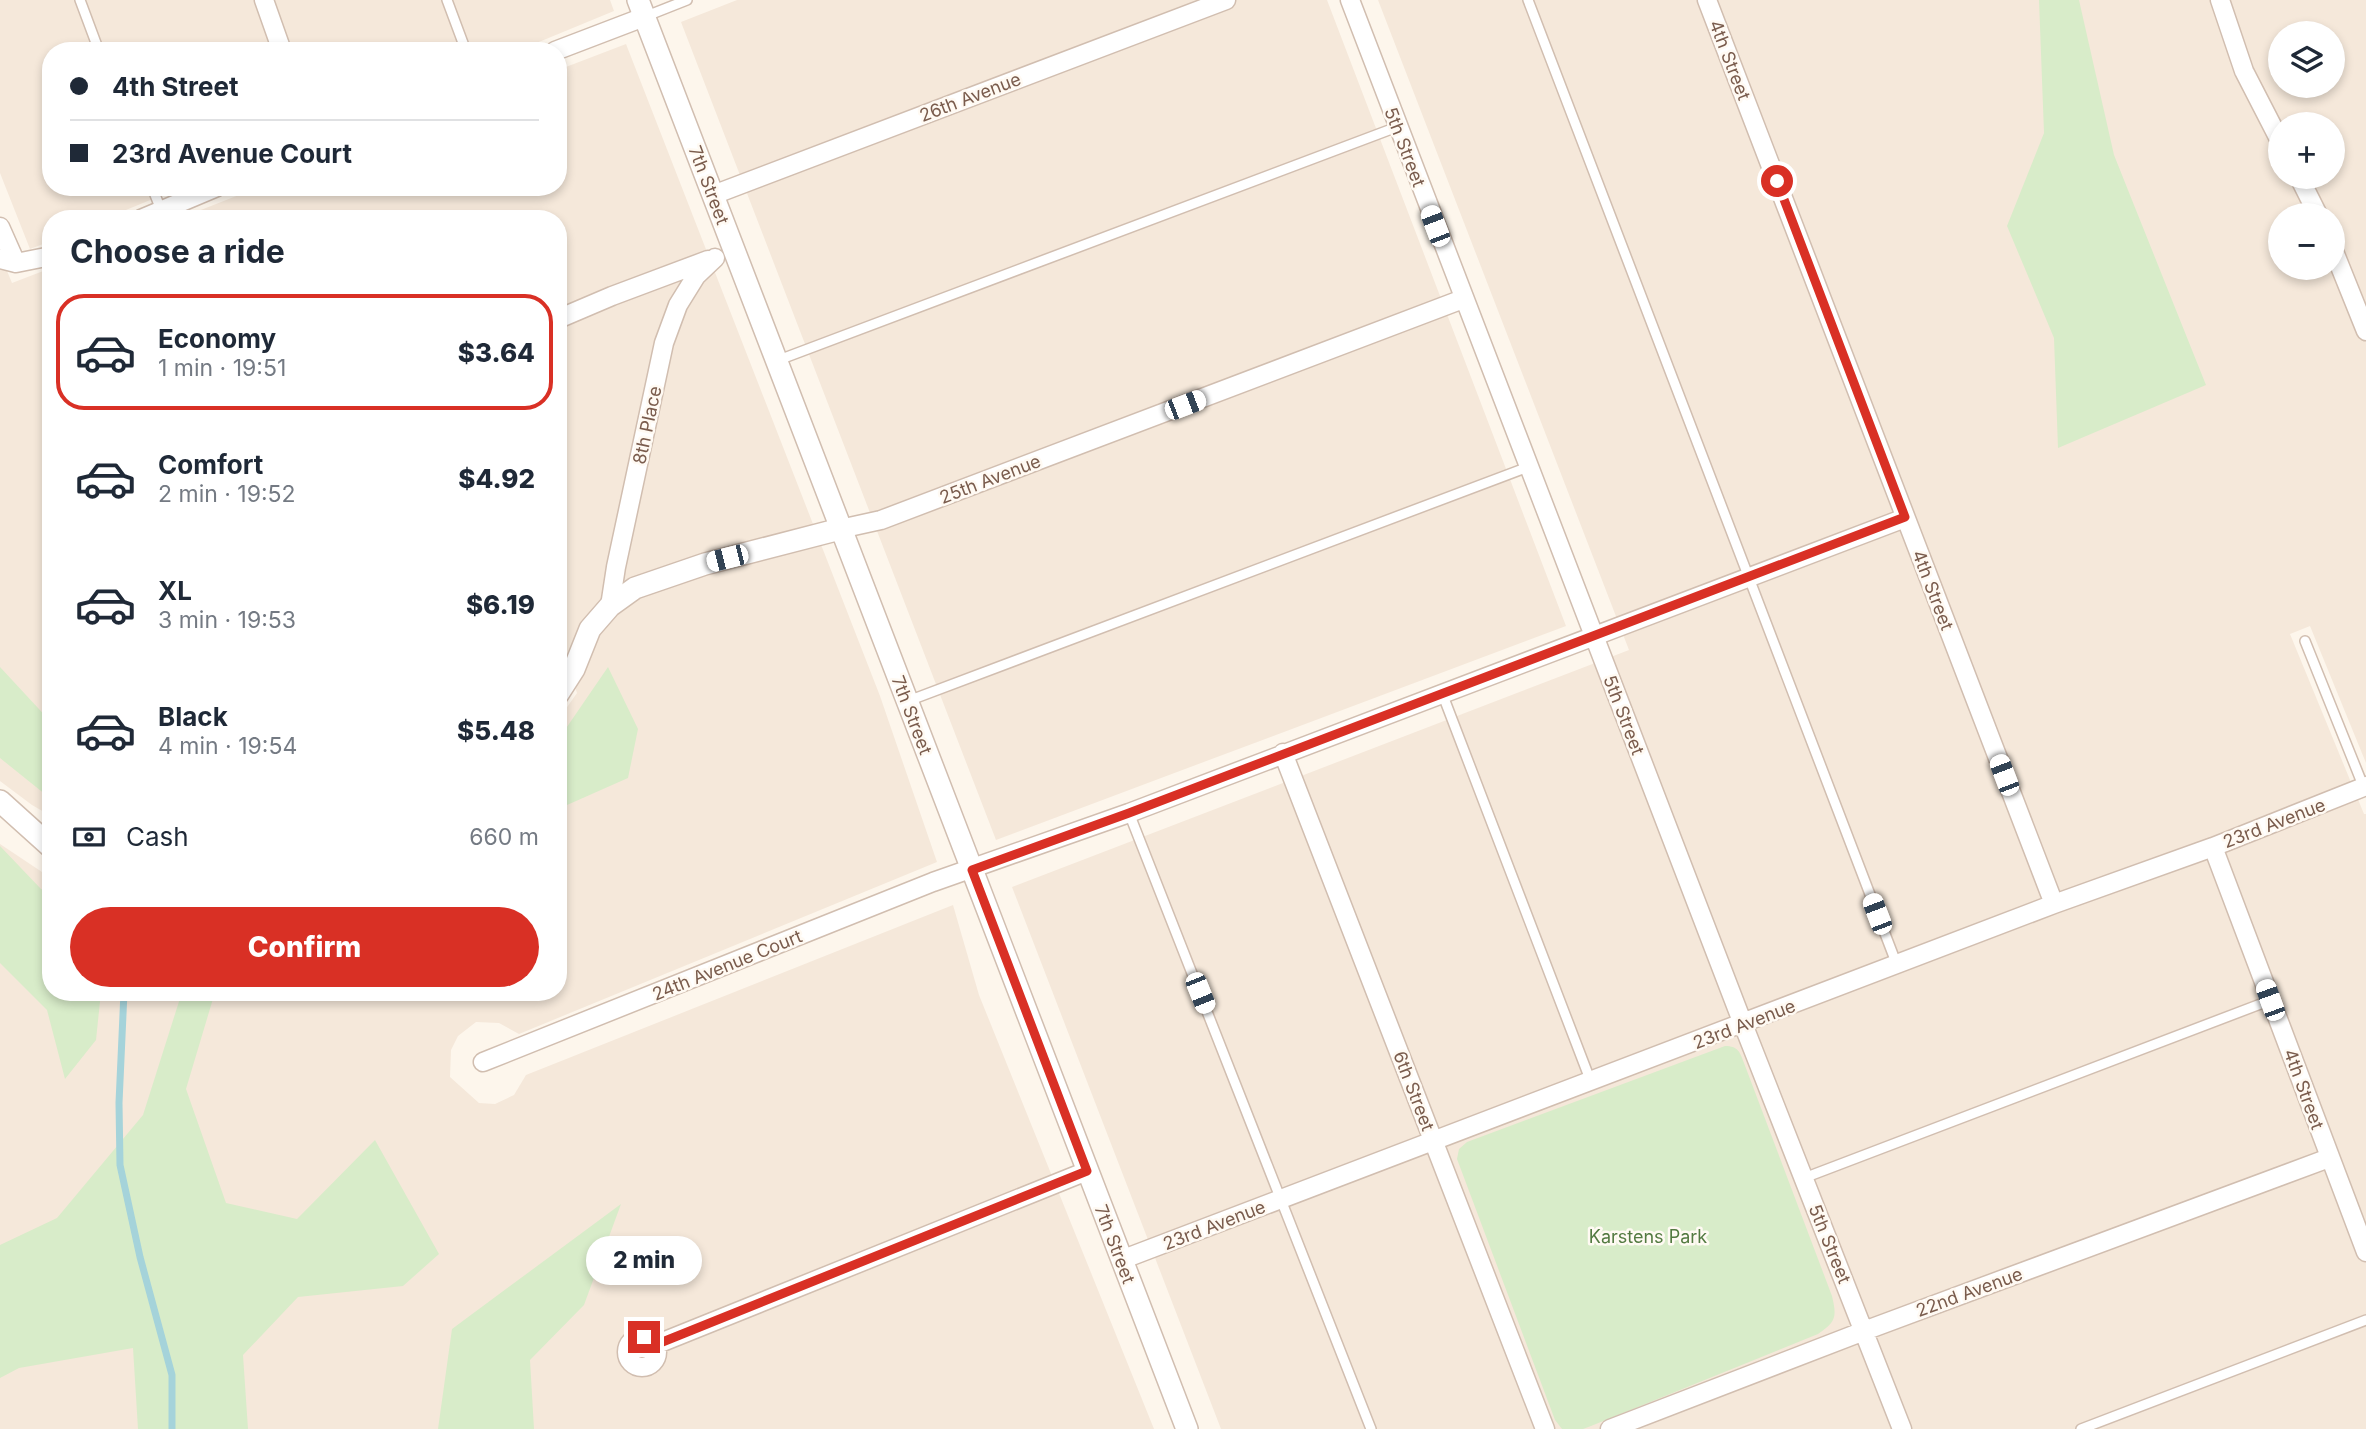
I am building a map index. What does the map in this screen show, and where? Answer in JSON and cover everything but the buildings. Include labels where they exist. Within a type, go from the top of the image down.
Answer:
[{"type":"street","points":[[264,0],[279,42]]},
{"type":"street","name":"26th Avenue","points":[[713,195],[1226,0]]},
{"type":"street","name":"5th Street","points":[[1350,0],[1743,1024],[1902,1429]]},
{"type":"street","name":"4th Street","points":[[1707,0],[2054,904]]},
{"type":"street","points":[[2220,0],[2244,71],[2268,118]]},
{"type":"street","points":[[567,45],[641,8]]},
{"type":"street","name":"7th Street","points":[[641,8],[713,195],[724,254],[775,361],[1184,1428]]},
{"type":"street","points":[[163,210],[196,196]]},
{"type":"street","points":[[0,227],[8,261],[42,257]]},
{"type":"street","points":[[567,315],[724,254]]},
{"type":"street","name":"8th Place","points":[[610,606],[664,343],[678,304],[696,276],[724,254]]},
{"type":"street","points":[[2345,278],[2366,331]]},
{"type":"street","name":"25th Avenue","points":[[567,679],[590,629],[610,606],[635,588],[705,564],[881,520],[1463,299]]},
{"type":"street","name":"24th Avenue Court","points":[[483,1062],[933,882],[1129,813],[1905,517]]},
{"type":"street","name":"6th Street","points":[[1283,753],[1545,1429]]},
{"type":"street","name":"23rd Avenue","points":[[1121,1260],[2054,904],[2365,789]]},
{"type":"street","points":[[0,802],[42,839]]},
{"type":"street","name":"4th Street","points":[[2213,846],[2366,1252]]},
{"type":"street","name":"22nd Avenue","points":[[1610,1429],[1864,1331],[2329,1158]]},
{"type":"street","points":[[655,1345],[1087,1171]]},
{"type":"lane","points":[[80,0],[96,42]]},
{"type":"lane","points":[[447,0],[463,42]]},
{"type":"lane","points":[[641,8],[687,0]]},
{"type":"lane","points":[[1528,0],[1897,965]]},
{"type":"lane","points":[[775,361],[1397,127]]},
{"type":"lane","points":[[907,702],[1528,467]]},
{"type":"lane","points":[[2305,641],[2365,789]]},
{"type":"lane","points":[[1442,693],[1591,1082]]},
{"type":"lane","points":[[1129,813],[1371,1429]]},
{"type":"lane","points":[[1804,1178],[2270,1000]]},
{"type":"lane","points":[[2081,1429],[2366,1320]]},
{"type":"shaded area","points":[[0,0],[610,0],[614,11],[539,42],[42,42],[42,196],[160,196],[126,210],[42,210],[42,244],[30,249],[0,173]]},
{"type":"shaded area","points":[[737,0],[1327,0],[1566,626],[996,840],[681,22]]},
{"type":"shaded area","points":[[1378,0],[2366,0],[2366,763],[2310,626],[2290,634],[2366,814],[2366,1429],[1221,1429],[1012,887],[1629,650]]},
{"type":"shaded area","points":[[626,44],[880,696],[937,862],[519,1034],[499,1023],[476,1022],[458,1036],[451,1050],[450,1077],[479,1103],[495,1104],[514,1095],[526,1075],[953,905],[979,995],[1154,1429],[0,1429],[0,844],[42,872],[42,1001],[567,1001],[567,707],[577,693],[567,663],[567,210],[201,210],[236,196],[567,196],[567,67]]},
{"type":"shaded area","points":[[0,254],[12,283],[42,271],[42,811],[0,781]]},
{"type":"green space","points":[[2039,0],[2079,0],[2114,155],[2206,385],[2058,448],[2054,338],[2007,226],[2044,133]]},
{"type":"green space","points":[[0,667],[42,712],[42,792],[0,758]]},
{"type":"green space","points":[[608,667],[638,729],[628,778],[567,805],[567,727]]},
{"type":"green space","points":[[0,846],[42,889],[42,1001],[100,1001],[96,1040],[65,1079],[47,1010],[0,963]]},
{"type":"green space","points":[[179,1001],[212,1001],[186,1089],[226,1203],[297,1219],[375,1140],[439,1254],[403,1286],[298,1297],[243,1355],[248,1429],[138,1429],[133,1348],[19,1368],[0,1378],[0,1245],[57,1218],[143,1115]]},
{"type":"green space","name":"Karstens Park","points":[[1725,1046],[1736,1048],[1743,1059],[1832,1296],[1834,1318],[1818,1334],[1583,1429],[1562,1429],[1555,1420],[1457,1159],[1459,1149],[1467,1142]]},
{"type":"green space","points":[[621,1204],[584,1305],[530,1360],[534,1429],[438,1429],[452,1329]]},
{"type":"waterway","points":[[124,1001],[119,1103],[120,1165],[140,1257],[172,1375],[172,1429]]},
{"type":"route","points":[[644,1337],[652,1340],[655,1345],[1087,1171],[972,870],[1129,813],[1905,517],[1777,181]]}]
